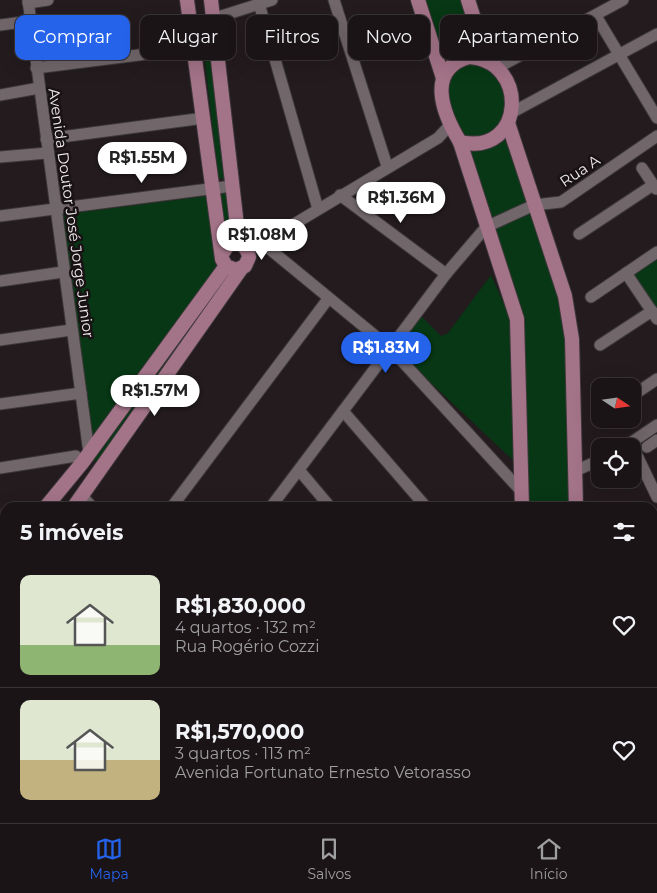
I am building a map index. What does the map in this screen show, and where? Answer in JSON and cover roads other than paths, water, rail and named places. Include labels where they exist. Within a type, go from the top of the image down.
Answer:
[{"type":"main road","points":[[187,0],[189,15]]},
{"type":"main road","points":[[211,0],[214,15]]},
{"type":"main road","points":[[418,0],[443,78]]},
{"type":"main road","points":[[468,0],[493,65]]},
{"type":"main road","points":[[522,502],[516,319],[459,140],[450,125],[441,88],[446,71],[458,60],[476,58],[493,65],[502,72],[511,91],[510,118],[534,205],[565,296],[572,339],[576,502]]},
{"type":"main road","points":[[196,60],[224,260],[231,269],[244,266]]},
{"type":"main road","points":[[78,502],[249,257],[241,245],[232,186],[218,60]]},
{"type":"main road","points":[[459,140],[481,144],[492,140],[499,136],[510,118]]},
{"type":"main road","points":[[50,502],[104,434],[224,260],[228,245],[241,245]]},
{"type":"street","points":[[28,2],[48,0]]},
{"type":"street","points":[[222,15],[259,2],[272,0]]},
{"type":"street","points":[[334,0],[387,166]]},
{"type":"street","points":[[597,15],[623,0]]},
{"type":"street","name":"Avenida Doutor José Jorge Junior","points":[[28,2],[29,15]]},
{"type":"street","points":[[259,2],[318,209]]},
{"type":"street","points":[[597,18],[618,56],[657,118]]},
{"type":"street","points":[[0,25],[15,23]]},
{"type":"street","points":[[510,118],[657,34]]},
{"type":"street","points":[[36,68],[140,55]]},
{"type":"street","name":"Avenida Doutor José Jorge Junior","points":[[35,60],[86,429],[86,458]]},
{"type":"street","points":[[493,65],[504,60]]},
{"type":"street","points":[[0,95],[39,88]]},
{"type":"street","points":[[46,139],[204,118]]},
{"type":"street","points":[[244,266],[264,242],[387,166],[438,138],[450,125]]},
{"type":"street","name":"Rua A","points":[[486,227],[534,205],[561,202],[657,136]]},
{"type":"street","points":[[438,138],[459,140]]},
{"type":"street","points":[[0,157],[48,153]]},
{"type":"street","points":[[579,234],[655,188],[642,168]]},
{"type":"street","points":[[0,216],[232,186]]},
{"type":"street","points":[[340,195],[446,274]]},
{"type":"street","points":[[275,502],[446,274],[486,227]]},
{"type":"street","points":[[241,245],[264,242],[328,299],[390,348],[522,492]]},
{"type":"street","points":[[591,297],[657,252]]},
{"type":"street","points":[[0,281],[63,272]]},
{"type":"street","points":[[600,346],[654,315],[626,273]]},
{"type":"street","points":[[176,502],[328,299]]},
{"type":"street","points":[[0,340],[71,330]]},
{"type":"street","points":[[641,390],[657,379]]},
{"type":"street","points":[[0,404],[80,393]]},
{"type":"street","points":[[342,411],[422,502]]},
{"type":"street","points":[[639,438],[657,425]]},
{"type":"street","points":[[86,429],[94,436],[104,434]]},
{"type":"street","points":[[0,468],[76,456],[86,458]]},
{"type":"street","points":[[575,471],[591,464]]},
{"type":"street","points":[[641,467],[657,497]]},
{"type":"street","points":[[299,470],[326,502]]},
{"type":"street","points":[[82,496],[88,502]]}]
